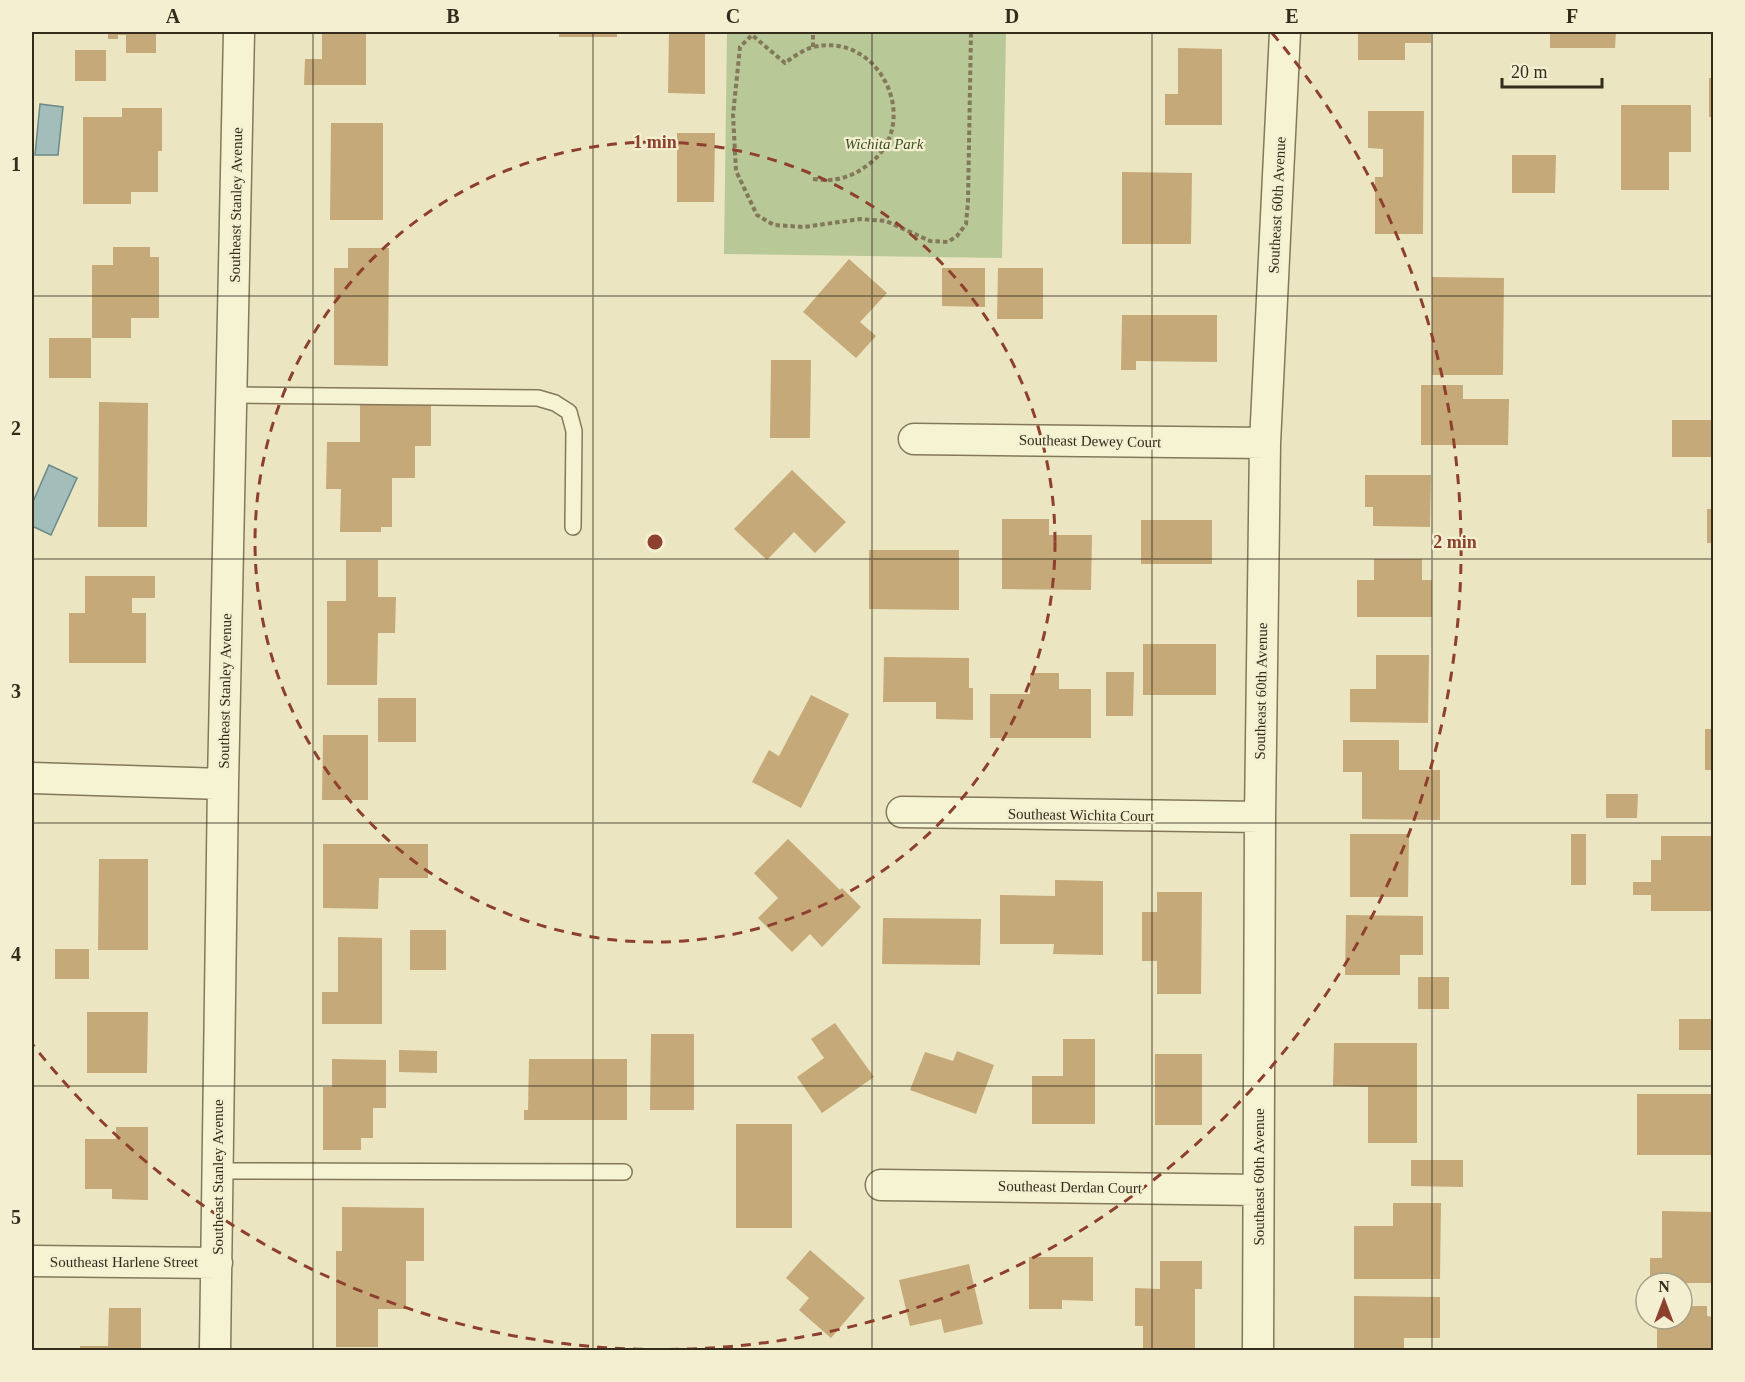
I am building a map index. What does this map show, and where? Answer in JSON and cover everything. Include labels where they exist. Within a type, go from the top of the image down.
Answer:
[{"type":"street","name":"Southeast Stanley Avenue","points":[[215,1350],[223,784],[239,32]]},
{"type":"street","name":"Southeast 60th Avenue","points":[[1258,1350],[1260,817],[1265,443],[1285,32]]},
{"type":"street","name":"Southeast Dewey Court","points":[[914,439],[1265,443]]},
{"type":"street","points":[[32,778],[223,784]]},
{"type":"street","name":"Southeast Wichita Court","points":[[902,812],[1260,817]]},
{"type":"street","name":"Southeast Derdan Court","points":[[881,1185],[1258,1190]]},
{"type":"street","name":"Southeast Harlene Street","points":[[32,1261],[217,1263]]},
{"type":"lane","points":[[232,395],[538,398],[555,403],[569,412],[574,431],[573,527]]},
{"type":"lane","points":[[217,1171],[624,1172]]},
{"type":"path","points":[[813,32],[813,47]]},
{"type":"path","points":[[813,179],[828,181],[842,179],[860,172],[876,159],[888,143],[893,122],[892,98],[884,76],[870,60],[854,50],[813,47],[785,63],[752,35],[740,47],[732,116],[736,171],[757,215],[774,225],[794,226],[833,224],[860,219],[886,221],[930,241],[948,242],[957,236],[966,224],[971,32]]},
{"type":"green space","name":"Wichita Park","points":[[727,32],[1006,32],[1002,258],[724,254]]},
{"type":"water","points":[[40,104],[63,107],[58,155],[35,155]]},
{"type":"water","points":[[49,465],[77,478],[51,535],[32,526],[32,504]]},
{"type":"building","points":[[108,32],[156,32],[156,53],[126,53],[126,35],[118,35],[118,39],[108,39]]},
{"type":"building","points":[[322,32],[366,32],[366,85],[304,85],[305,59],[322,59]]},
{"type":"building","points":[[559,32],[617,32],[617,37],[559,37]]},
{"type":"building","points":[[669,32],[705,32],[705,94],[668,93]]},
{"type":"building","points":[[1358,32],[1431,32],[1431,43],[1405,43],[1405,60],[1358,60]]},
{"type":"building","points":[[1550,32],[1616,32],[1615,48],[1550,48]]},
{"type":"building","points":[[1178,48],[1222,49],[1222,125],[1165,125],[1165,94],[1178,94]]},
{"type":"building","points":[[75,50],[106,50],[106,81],[75,81]]},
{"type":"building","points":[[1709,78],[1714,78],[1714,117],[1709,117]]},
{"type":"building","points":[[1621,105],[1691,105],[1691,152],[1669,152],[1669,190],[1621,190]]},
{"type":"building","points":[[122,108],[162,108],[162,151],[158,151],[158,192],[131,192],[131,204],[83,204],[83,117],[122,117]]},
{"type":"building","points":[[1368,111],[1424,111],[1423,234],[1375,234],[1375,177],[1383,177],[1383,149],[1368,148]]},
{"type":"building","points":[[331,123],[383,123],[383,220],[330,220]]},
{"type":"building","points":[[677,133],[715,133],[714,202],[677,202]]},
{"type":"building","points":[[1512,155],[1556,155],[1555,193],[1512,193]]},
{"type":"building","points":[[1122,172],[1192,173],[1191,244],[1122,244]]},
{"type":"building","points":[[113,247],[150,247],[150,257],[159,257],[159,318],[131,318],[131,338],[92,338],[92,265],[113,265]]},
{"type":"building","points":[[348,248],[389,248],[388,366],[334,365],[334,268],[348,268]]},
{"type":"building","points":[[849,259],[887,293],[860,322],[876,336],[856,358],[803,312]]},
{"type":"building","points":[[942,268],[985,268],[985,307],[942,306]]},
{"type":"building","points":[[998,268],[1043,268],[1043,319],[997,319]]},
{"type":"building","points":[[1432,277],[1504,278],[1503,375],[1432,375]]},
{"type":"building","points":[[1122,315],[1217,315],[1217,362],[1136,361],[1136,370],[1121,370]]},
{"type":"building","points":[[49,338],[91,338],[91,378],[49,378]]},
{"type":"building","points":[[771,360],[811,360],[810,438],[770,438]]},
{"type":"building","points":[[1421,385],[1463,385],[1463,399],[1509,399],[1508,445],[1421,445]]},
{"type":"building","points":[[360,397],[431,398],[431,446],[415,446],[415,478],[392,478],[392,527],[381,527],[381,532],[340,532],[341,489],[326,489],[327,442],[360,442]]},
{"type":"building","points":[[99,402],[148,403],[147,527],[98,527]]},
{"type":"building","points":[[1672,420],[1711,420],[1711,457],[1672,457]]},
{"type":"building","points":[[792,470],[846,522],[815,553],[794,532],[767,560],[734,529]]},
{"type":"building","points":[[1365,475],[1431,475],[1430,527],[1373,526],[1373,507],[1365,507]]},
{"type":"building","points":[[1707,509],[1714,509],[1714,543],[1707,543]]},
{"type":"building","points":[[1002,519],[1049,519],[1049,535],[1092,535],[1091,590],[1002,589]]},
{"type":"building","points":[[1141,520],[1212,520],[1212,564],[1141,564]]},
{"type":"building","points":[[869,550],[959,550],[959,610],[869,609]]},
{"type":"building","points":[[1374,559],[1422,559],[1422,580],[1432,580],[1432,617],[1357,617],[1357,580],[1374,580]]},
{"type":"building","points":[[346,560],[378,560],[378,597],[396,597],[395,633],[378,633],[377,685],[327,685],[327,601],[346,601]]},
{"type":"building","points":[[85,576],[155,576],[155,598],[132,598],[132,613],[146,613],[146,663],[69,663],[69,613],[85,613]]},
{"type":"building","points":[[1143,644],[1216,644],[1216,695],[1143,695]]},
{"type":"building","points":[[1376,655],[1429,655],[1428,723],[1350,722],[1350,689],[1376,689]]},
{"type":"building","points":[[884,657],[969,658],[969,688],[973,688],[973,720],[936,719],[936,702],[883,702]]},
{"type":"building","points":[[1106,672],[1134,672],[1133,716],[1106,716]]},
{"type":"building","points":[[1030,673],[1059,673],[1059,689],[1091,689],[1091,738],[990,738],[990,694],[1030,694]]},
{"type":"building","points":[[811,695],[849,714],[801,808],[752,782],[769,750],[779,756]]},
{"type":"building","points":[[378,698],[416,698],[416,742],[378,742]]},
{"type":"building","points":[[1705,729],[1714,729],[1714,770],[1705,770]]},
{"type":"building","points":[[323,735],[368,735],[368,800],[322,800]]},
{"type":"building","points":[[1343,740],[1399,740],[1399,770],[1440,770],[1440,820],[1362,819],[1362,772],[1343,772]]},
{"type":"building","points":[[1606,794],[1638,794],[1637,818],[1606,818]]},
{"type":"building","points":[[1350,834],[1409,834],[1408,897],[1350,897]]},
{"type":"building","points":[[1571,834],[1586,834],[1586,885],[1571,885]]},
{"type":"building","points":[[1661,836],[1714,836],[1714,911],[1651,911],[1651,895],[1633,895],[1633,882],[1651,882],[1651,860],[1661,860]]},
{"type":"building","points":[[788,839],[840,890],[842,888],[861,907],[822,947],[810,934],[792,952],[758,918],[778,898],[754,873]]},
{"type":"building","points":[[323,844],[428,844],[428,878],[379,878],[378,909],[323,908]]},
{"type":"building","points":[[99,859],[148,859],[148,950],[98,950]]},
{"type":"building","points":[[1055,880],[1103,881],[1103,955],[1053,954],[1054,944],[1000,944],[1000,895],[1055,896]]},
{"type":"building","points":[[1157,892],[1202,892],[1201,994],[1157,994],[1157,961],[1142,961],[1142,912],[1157,912]]},
{"type":"building","points":[[1346,915],[1423,916],[1423,955],[1400,955],[1400,975],[1345,975]]},
{"type":"building","points":[[883,918],[981,919],[980,965],[882,964]]},
{"type":"building","points":[[410,930],[446,930],[446,970],[410,970]]},
{"type":"building","points":[[338,937],[382,938],[382,1024],[322,1024],[322,992],[338,992]]},
{"type":"building","points":[[55,949],[89,949],[89,979],[55,979]]},
{"type":"building","points":[[1418,977],[1449,977],[1449,1009],[1418,1009]]},
{"type":"building","points":[[87,1012],[148,1012],[147,1073],[87,1073]]},
{"type":"building","points":[[1679,1019],[1714,1019],[1714,1050],[1679,1050]]},
{"type":"building","points":[[835,1023],[874,1077],[822,1113],[797,1077],[824,1058],[811,1039]]},
{"type":"building","points":[[651,1034],[694,1034],[694,1110],[650,1110]]},
{"type":"building","points":[[1063,1039],[1095,1039],[1095,1124],[1032,1124],[1032,1076],[1063,1076]]},
{"type":"building","points":[[1334,1043],[1417,1043],[1417,1143],[1368,1143],[1368,1087],[1333,1086]]},
{"type":"building","points":[[399,1050],[437,1051],[437,1073],[399,1072]]},
{"type":"building","points":[[957,1051],[994,1065],[976,1114],[910,1090],[925,1052],[953,1061]]},
{"type":"building","points":[[1155,1054],[1202,1054],[1202,1125],[1155,1125]]},
{"type":"building","points":[[332,1059],[386,1060],[386,1108],[373,1108],[373,1138],[361,1138],[361,1150],[323,1150],[323,1087],[332,1087]]},
{"type":"building","points":[[529,1059],[627,1059],[627,1120],[524,1120],[524,1110],[528,1110]]},
{"type":"building","points":[[1637,1094],[1714,1094],[1714,1155],[1637,1155]]},
{"type":"building","points":[[736,1124],[792,1124],[792,1228],[736,1228]]},
{"type":"building","points":[[116,1127],[148,1127],[148,1200],[112,1199],[112,1189],[85,1189],[85,1139],[116,1139]]},
{"type":"building","points":[[1411,1160],[1463,1160],[1463,1187],[1411,1186]]},
{"type":"building","points":[[1393,1203],[1441,1203],[1440,1279],[1354,1279],[1354,1226],[1393,1226]]},
{"type":"building","points":[[342,1207],[424,1208],[424,1261],[406,1261],[406,1309],[378,1309],[378,1347],[336,1347],[336,1251],[342,1251]]},
{"type":"building","points":[[1662,1211],[1714,1212],[1712,1283],[1694,1283],[1694,1271],[1650,1271],[1650,1258],[1662,1258]]},
{"type":"building","points":[[810,1250],[865,1298],[831,1338],[799,1310],[809,1298],[786,1278]]},
{"type":"building","points":[[1029,1257],[1093,1257],[1093,1301],[1062,1300],[1062,1309],[1029,1309]]},
{"type":"building","points":[[1160,1261],[1202,1261],[1202,1289],[1195,1289],[1195,1350],[1143,1350],[1143,1326],[1135,1326],[1135,1288],[1160,1289]]},
{"type":"building","points":[[969,1264],[983,1324],[944,1333],[941,1319],[910,1326],[899,1280]]},
{"type":"building","points":[[1354,1296],[1440,1297],[1440,1338],[1404,1338],[1404,1350],[1354,1350]]},
{"type":"building","points":[[1694,1306],[1707,1306],[1707,1316],[1714,1317],[1714,1350],[1657,1350],[1657,1331],[1694,1331]]},
{"type":"building","points":[[109,1308],[141,1308],[141,1350],[80,1350],[80,1346],[108,1346]]}]
